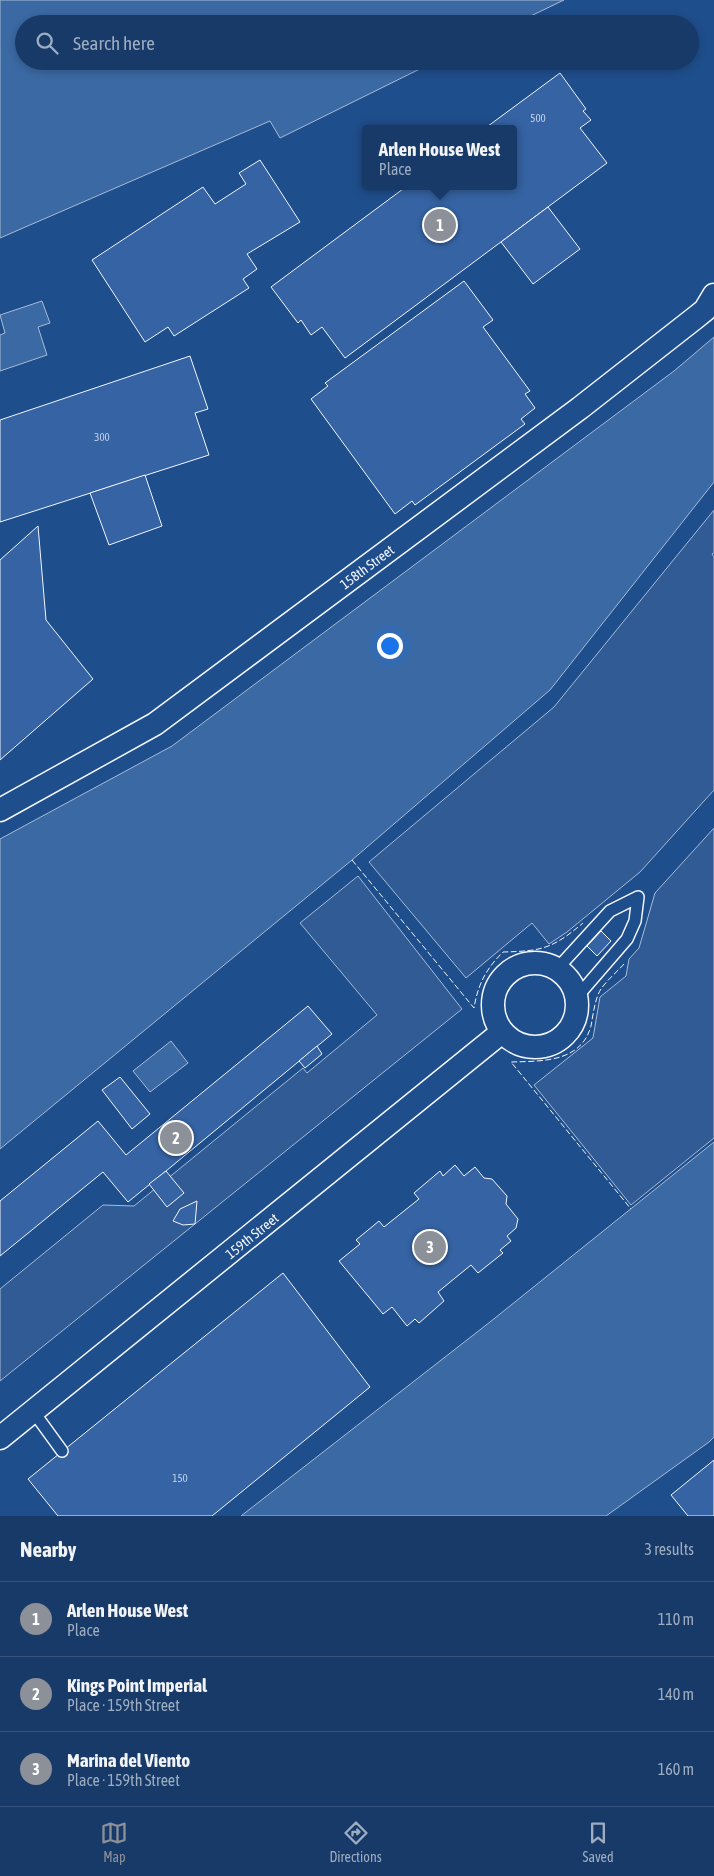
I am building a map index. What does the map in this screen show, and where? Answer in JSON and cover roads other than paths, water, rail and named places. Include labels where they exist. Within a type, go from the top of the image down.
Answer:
[{"type":"street","name":"158th Street","points":[[0,810],[155,724],[580,408],[705,310],[714,295]]},
{"type":"street","points":[[534,962],[546,964],[557,969],[573,986],[576,998],[574,1021],[567,1032],[547,1045],[536,1047],[524,1046],[512,1041],[502,1032],[493,1012],[492,1000],[502,978],[511,970],[534,962]]},
{"type":"street","name":"159th Street","points":[[0,1438],[502,1032]]},
{"type":"lane","points":[[557,969],[610,911],[638,897],[635,921],[627,939],[576,998]]},
{"type":"lane","points":[[33,1411],[62,1451]]},
{"type":"place","name":"Arlen House West","points":[[440,225]]},
{"type":"place","name":"Kings Point Imperial","points":[[176,1138]]},
{"type":"place","name":"Marina del Viento","points":[[430,1247]]}]
